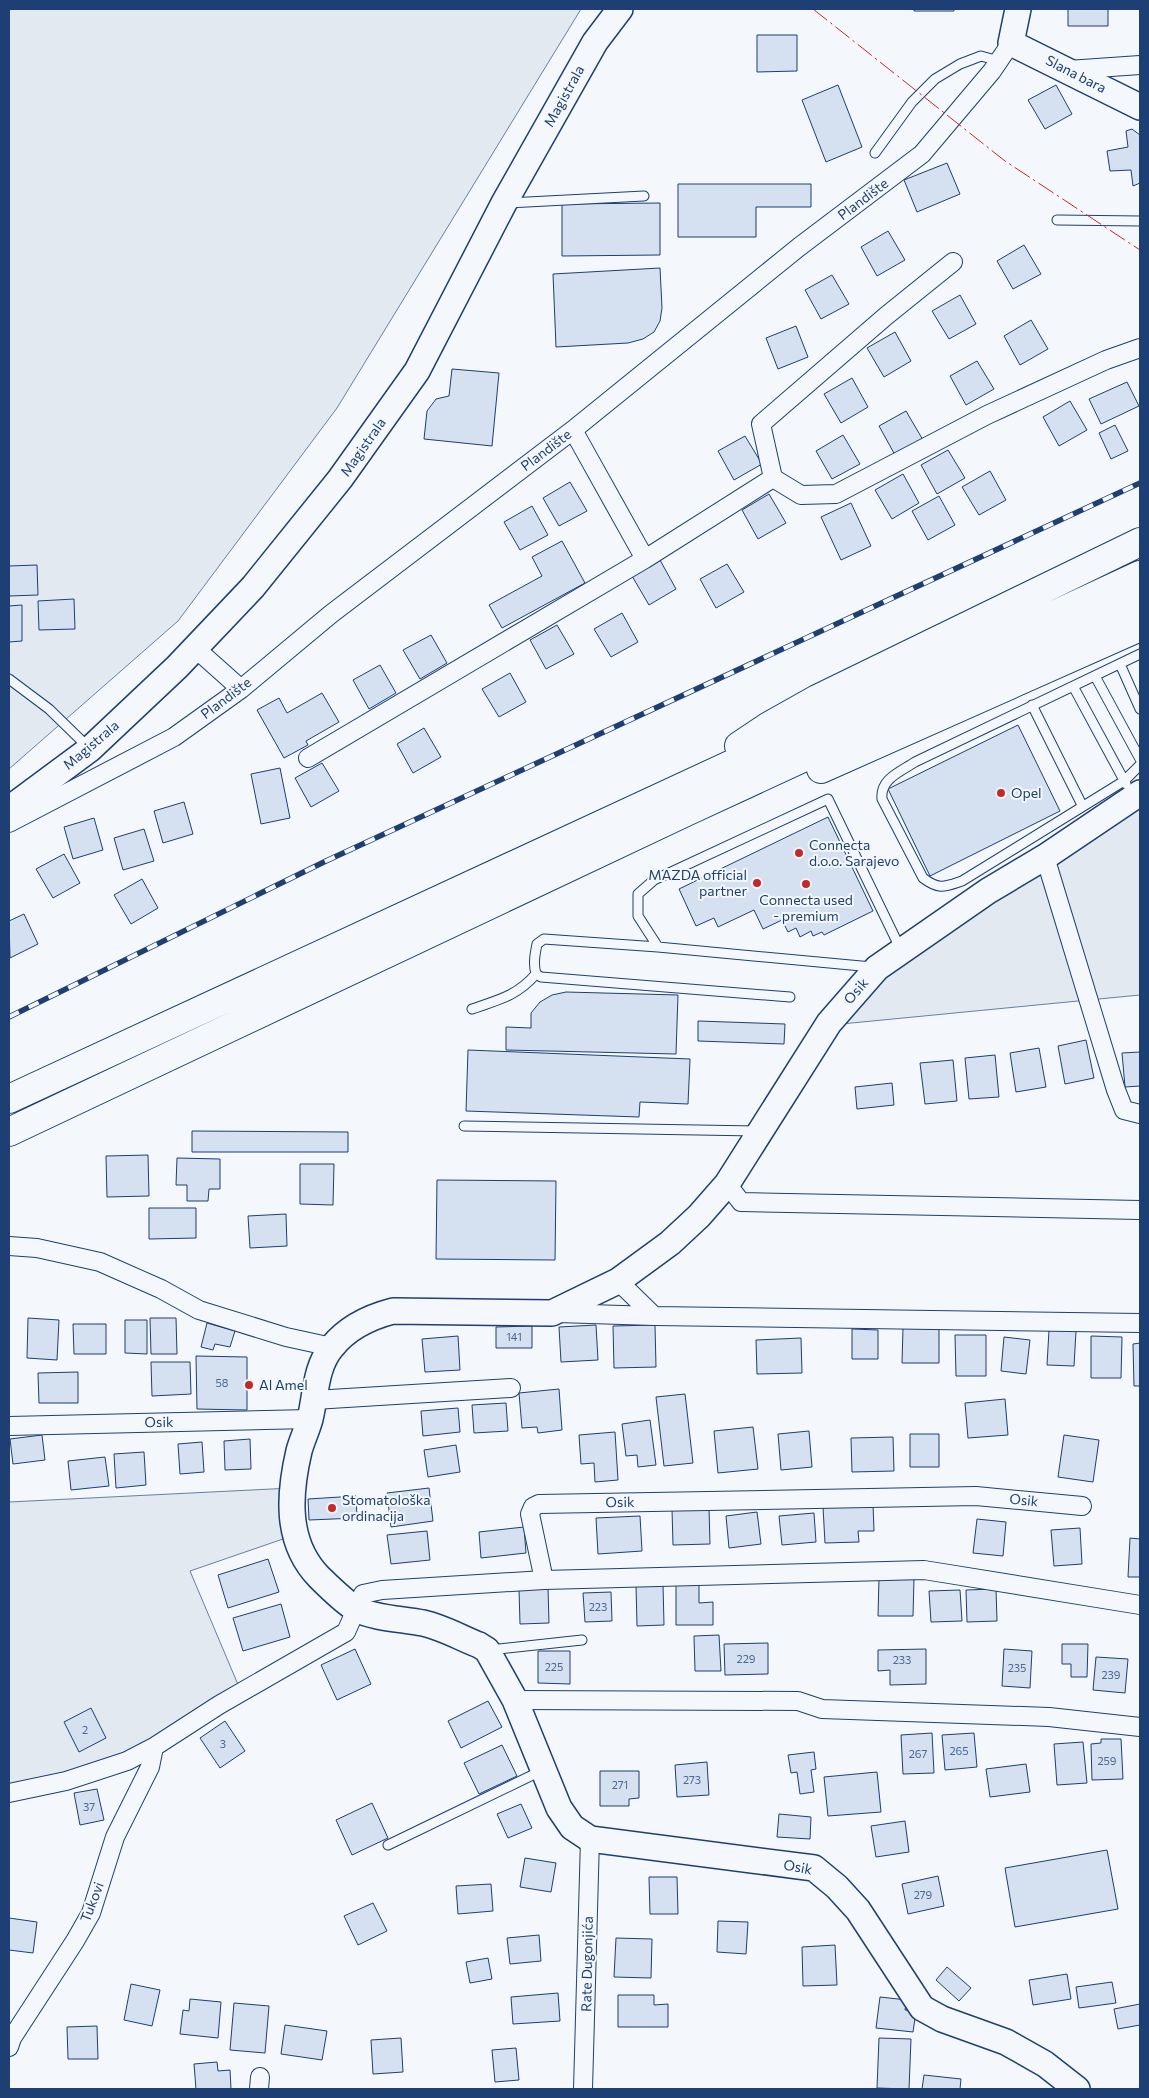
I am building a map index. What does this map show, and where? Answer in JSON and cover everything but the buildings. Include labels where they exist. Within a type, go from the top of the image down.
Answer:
[{"type":"highway","points":[[683,801],[737,747],[799,709],[1140,542]]},
{"type":"highway","points":[[9,1132],[1140,575]]},
{"type":"highway","points":[[9,1099],[683,801],[1140,602]]},
{"type":"highway","points":[[683,801],[817,771],[1140,626]]},
{"type":"main road","name":"Magistrala","points":[[9,809],[90,749],[195,648],[253,587],[340,479],[417,371],[504,203],[594,42],[620,9]]},
{"type":"main road","name":"Plandište","points":[[1005,52],[1018,9]]},
{"type":"main road","name":"Slana bara","points":[[1005,52],[1067,70],[1140,107]]},
{"type":"main road","name":"Osik","points":[[1077,2089],[1046,2064],[1006,2042],[942,2019],[922,2008],[858,1910],[838,1887],[814,1868],[590,1838],[572,1827],[559,1808],[515,1700],[487,1650],[479,1645],[425,1624],[390,1618],[356,1609],[318,1576],[307,1562],[298,1545],[290,1505],[299,1451],[312,1409],[321,1365],[332,1347],[356,1326],[372,1316],[393,1311],[552,1313],[618,1280],[670,1243],[699,1216],[727,1184],[829,1023],[877,968],[988,891],[1045,857],[1133,790]]},
{"type":"street","name":"Plandište","points":[[9,823],[174,736],[241,688],[331,614],[572,430],[799,247],[922,154],[1005,52]]},
{"type":"street","points":[[1067,70],[1140,65]]},
{"type":"street","points":[[953,262],[886,316],[761,424],[773,478],[801,495],[836,494],[987,415],[1106,360],[1140,348]]},
{"type":"street","points":[[572,430],[646,559]]},
{"type":"street","points":[[308,758],[646,559],[773,478]]},
{"type":"street","points":[[195,648],[241,688]]},
{"type":"street","points":[[1045,857],[1116,1090],[1124,1110],[1140,1114]]},
{"type":"street","points":[[727,1184],[741,1202],[1140,1210]]},
{"type":"street","points":[[9,1246],[37,1248],[100,1262],[161,1289],[199,1310],[286,1337],[332,1347]]},
{"type":"street","points":[[618,1280],[654,1316]]},
{"type":"street","name":"Osik","points":[[552,1313],[1140,1323]]},
{"type":"street","name":"Osik","points":[[9,1426],[312,1409],[511,1388]]},
{"type":"street","name":"Osik","points":[[544,1580],[530,1514],[532,1507],[539,1504],[976,1496],[1082,1506]]},
{"type":"street","points":[[9,1793],[66,1781],[127,1761],[154,1747],[219,1705],[346,1632],[363,1594],[382,1590],[544,1580],[924,1570],[1140,1605]]},
{"type":"street","points":[[515,1700],[798,1701],[822,1709],[1049,1717],[1140,1727]]},
{"type":"street","name":"Tukovi","points":[[9,2047],[12,2038],[91,1913],[114,1838],[150,1767],[154,1747]]},
{"type":"street","name":"Rate Dugonjića","points":[[584,2089],[590,1838]]},
{"type":"lane","points":[[874,153],[912,102],[935,79],[960,64],[981,56],[1005,52]]},
{"type":"lane","points":[[504,203],[644,196]]},
{"type":"lane","points":[[1057,220],[1140,221]]},
{"type":"lane","points":[[1133,790],[1082,806],[962,881],[947,886],[933,886],[923,878],[882,799],[881,790],[885,782],[915,762],[1140,654]]},
{"type":"lane","points":[[1120,664],[1140,709]]},
{"type":"lane","points":[[1095,676],[1140,759]]},
{"type":"lane","points":[[9,679],[49,708],[90,749]]},
{"type":"lane","points":[[1073,686],[1133,790]]},
{"type":"lane","points":[[1032,705],[1082,806]]},
{"type":"lane","points":[[1133,790],[1140,764]]},
{"type":"lane","points":[[658,947],[638,916],[638,894],[654,880],[828,799],[901,951]]},
{"type":"lane","points":[[472,1009],[513,994],[525,987],[536,974],[535,956],[537,944],[544,939],[658,947],[877,968]]},
{"type":"lane","points":[[536,974],[541,977],[790,997]]},
{"type":"lane","points":[[464,1126],[759,1131]]},
{"type":"lane","points":[[487,1650],[582,1640]]},
{"type":"lane","points":[[388,1845],[543,1770]]},
{"type":"shaded area","points":[[9,9],[581,9],[337,408],[178,621],[9,769]]},
{"type":"shaded area","points":[[1140,792],[1140,995],[831,1025],[852,994]]},
{"type":"shaded area","points":[[292,1488],[283,1539],[190,1571],[242,1694],[139,1748],[54,1777],[9,1784],[9,1502]]},
{"type":"railway","points":[[9,1017],[326,861],[1140,483]]},
{"type":"power","points":[[813,9],[1005,161],[1140,250]]},
{"type":"place","name":"Opel","points":[[1001,793]]},
{"type":"place","name":"Connecta d.o.o. Sarajevo","points":[[799,853]]},
{"type":"place","name":"MAZDA official partner","points":[[757,883]]},
{"type":"place","name":"Connecta used - premium","points":[[806,884]]},
{"type":"place","name":"Al Amel","points":[[249,1385]]},
{"type":"place","name":"Stomatološka ordinacija","points":[[332,1508]]}]
